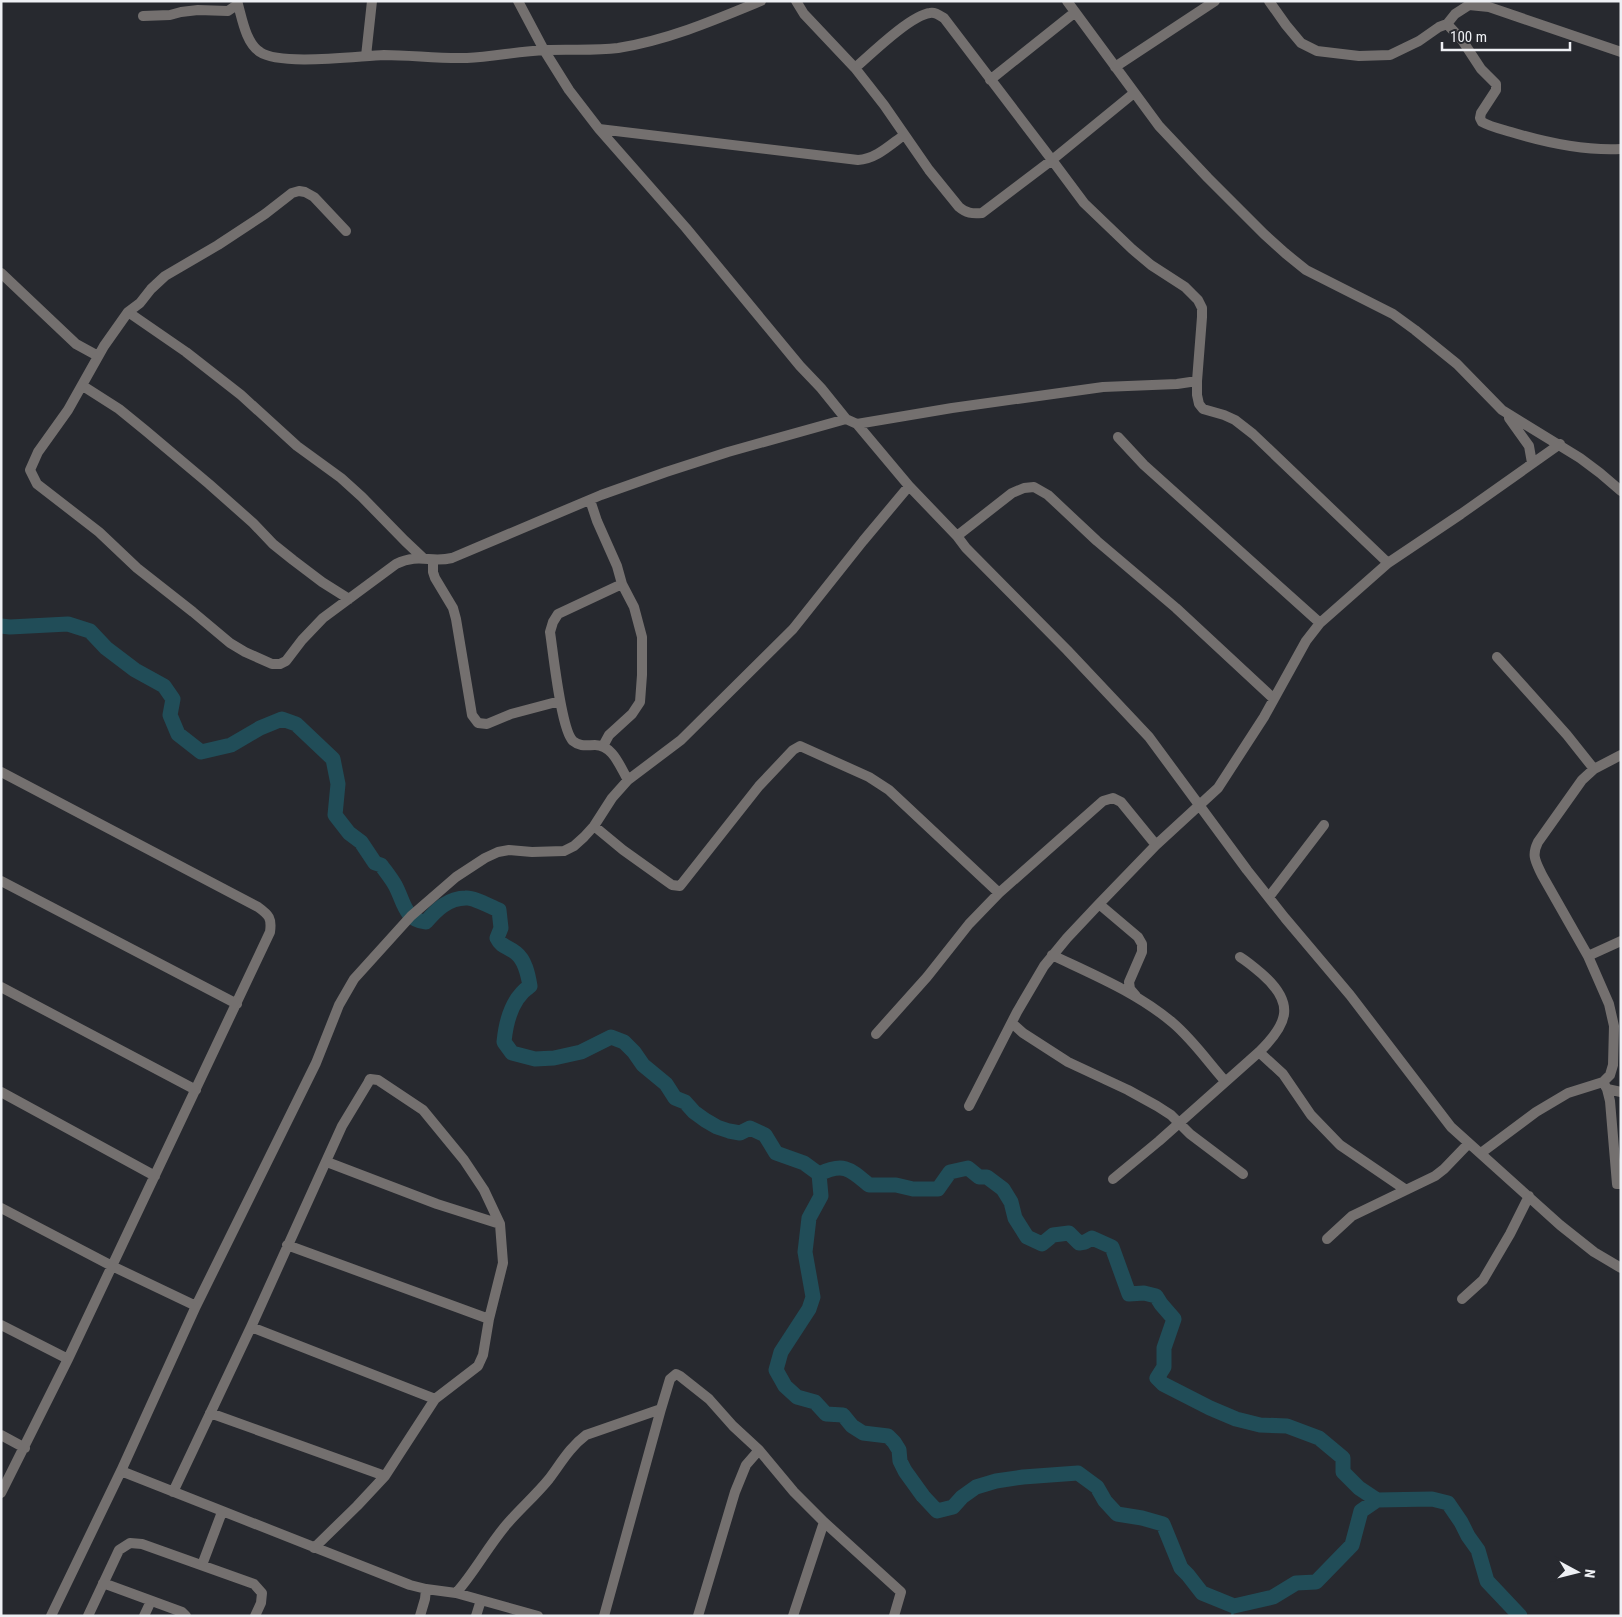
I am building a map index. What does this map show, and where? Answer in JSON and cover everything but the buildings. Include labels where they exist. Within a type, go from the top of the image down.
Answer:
[{"type":"street","points":[[366,56],[372,1]]},
{"type":"street","points":[[518,1],[544,50],[569,90],[599,129],[686,228],[800,366],[846,418],[857,424],[909,486],[966,548],[1067,650],[1149,738],[1269,897],[1350,995],[1452,1127],[1581,1242],[1621,1268]]},
{"type":"street","points":[[143,16],[170,15],[198,10],[228,12],[238,3],[247,34],[260,52],[269,56],[330,59],[386,55],[455,58],[544,50],[617,48],[708,24],[761,1]]},
{"type":"street","points":[[796,1],[804,14],[855,68],[884,104],[929,170],[965,212],[982,213],[1052,160],[1134,93]]},
{"type":"street","points":[[1067,1],[1159,126],[1264,234],[1306,270],[1393,314],[1457,364],[1514,424],[1529,446],[1532,454],[1532,463]]},
{"type":"street","points":[[1115,67],[1215,1]]},
{"type":"street","points":[[1269,1],[1301,42],[1317,51],[1359,56],[1390,55],[1419,41],[1439,27],[1447,24],[1455,14],[1469,5],[1478,5],[1489,7],[1621,52]]},
{"type":"street","points":[[855,68],[890,37],[919,16],[931,12],[944,18],[1084,203],[1151,266],[1185,287],[1198,300],[1202,308],[1202,317],[1197,395],[1199,404],[1203,409],[1224,415],[1254,434],[1388,563]]},
{"type":"street","points":[[990,80],[1074,12]]},
{"type":"street","points":[[1447,24],[1496,84],[1496,90],[1481,113],[1480,118],[1482,122],[1559,145],[1600,150],[1621,149]]},
{"type":"street","points":[[599,129],[858,160],[867,160],[875,156],[904,135]]},
{"type":"street","points":[[346,231],[314,197],[299,191],[292,193],[265,214],[218,245],[165,276],[140,303],[128,312],[98,356],[68,410],[38,452],[30,470],[36,484],[99,532],[137,568],[230,643],[272,664],[280,664],[286,661],[302,640],[318,624],[396,564],[405,560],[415,558],[452,558],[590,500],[666,472],[846,418]]},
{"type":"street","points":[[1,273],[70,340],[98,356]]},
{"type":"street","points":[[128,312],[186,352],[241,395],[297,446],[341,478],[405,541],[428,559],[436,578],[453,608],[474,720],[478,723],[487,724],[511,714],[560,701]]},
{"type":"street","points":[[857,424],[952,408],[1103,388],[1177,384],[1197,380]]},
{"type":"street","points":[[83,386],[119,409],[146,431],[253,523],[273,544],[322,582],[349,599]]},
{"type":"street","points":[[1502,410],[1560,444],[1621,491]]},
{"type":"street","points":[[1118,437],[1144,466],[1320,622]]},
{"type":"street","points":[[970,1106],[1036,978],[1052,955],[1156,845],[1198,804],[1218,788],[1264,717],[1306,640],[1320,622],[1388,563],[1560,444]]},
{"type":"street","points":[[51,1616],[121,1471],[196,1306],[316,1063],[339,1005],[354,979],[411,916],[456,877],[485,858],[498,852],[509,850],[532,852],[564,851],[584,838],[612,798],[628,780],[681,740],[810,610],[863,541],[909,486]]},
{"type":"street","points":[[957,536],[1012,493],[1024,488],[1034,487],[1048,495],[1097,541],[1176,608],[1274,699]]},
{"type":"street","points":[[590,500],[617,566],[622,584],[634,607],[642,637],[641,694],[637,708],[610,735],[603,746]]},
{"type":"street","points":[[622,584],[558,614],[550,632],[560,701],[568,732],[574,742],[585,746],[603,746],[613,754],[628,780]]},
{"type":"street","points":[[1497,657],[1594,769]]},
{"type":"street","points":[[594,826],[623,850],[672,885],[680,886],[759,786],[793,750],[800,746],[870,777],[889,790],[1000,893]]},
{"type":"street","points":[[1621,755],[1594,769],[1582,780],[1538,842],[1534,855],[1536,864],[1588,956],[1609,1004],[1614,1026],[1613,1065],[1605,1086],[1610,1101],[1617,1184],[1621,1184]]},
{"type":"street","points":[[1,772],[258,907],[269,917],[271,923],[270,932],[237,1004],[68,1359],[1,1493]]},
{"type":"street","points":[[876,1034],[927,977],[969,924],[1000,893],[1079,822],[1108,799],[1117,799],[1121,802],[1156,845]]},
{"type":"street","points":[[1269,897],[1324,825]]},
{"type":"street","points":[[1,881],[237,1004]]},
{"type":"street","points":[[1099,904],[1138,937],[1142,944],[1142,952],[1129,982],[1130,988],[1138,998]]},
{"type":"street","points":[[1588,956],[1621,941]]},
{"type":"street","points":[[1052,955],[1112,983],[1150,1005],[1174,1024],[1225,1081]]},
{"type":"street","points":[[1113,1179],[1259,1052],[1272,1039],[1281,1024],[1285,1010],[1284,1001],[1278,991],[1268,979],[1240,957]]},
{"type":"street","points":[[1,987],[196,1090]]},
{"type":"street","points":[[1012,1023],[1023,1033],[1068,1062],[1128,1090],[1171,1115],[1190,1134],[1244,1174]]},
{"type":"street","points":[[1259,1052],[1282,1074],[1311,1115],[1340,1145],[1406,1190]]},
{"type":"street","points":[[173,1492],[251,1327],[287,1245],[328,1162],[342,1126],[370,1079],[374,1079],[423,1110],[464,1160],[484,1190],[500,1224],[503,1263],[483,1355],[478,1366],[435,1400],[385,1476],[314,1548]]},
{"type":"street","points":[[1481,1153],[1568,1093],[1605,1086],[1621,1092]]},
{"type":"street","points":[[1,1092],[155,1176]]},
{"type":"street","points":[[1327,1239],[1352,1216],[1435,1176],[1469,1143]]},
{"type":"street","points":[[328,1162],[437,1204],[500,1224]]},
{"type":"street","points":[[1462,1299],[1483,1280],[1510,1234],[1529,1196]]},
{"type":"street","points":[[1,1208],[112,1266],[196,1306]]},
{"type":"street","points":[[287,1245],[490,1319]]},
{"type":"street","points":[[1,1325],[68,1359]]},
{"type":"street","points":[[251,1327],[435,1400]]},
{"type":"street","points":[[604,1616],[661,1409],[670,1379],[676,1374],[709,1399],[733,1426],[759,1450],[794,1492],[901,1592],[894,1616]]},
{"type":"street","points":[[456,1592],[466,1582],[502,1530],[548,1480],[576,1442],[586,1435],[661,1409]]},
{"type":"street","points":[[210,1413],[385,1476]]},
{"type":"street","points":[[1,1435],[25,1448]]},
{"type":"street","points":[[698,1616],[735,1492],[746,1465],[759,1450]]},
{"type":"street","points":[[121,1471],[402,1582],[426,1589],[456,1592],[536,1615]]},
{"type":"street","points":[[202,1565],[222,1512]]},
{"type":"street","points":[[793,1616],[824,1522]]},
{"type":"street","points":[[88,1616],[119,1550],[130,1543],[142,1544],[254,1584],[262,1592],[261,1603],[255,1616]]},
{"type":"street","points":[[103,1583],[182,1612],[186,1616]]},
{"type":"street","points":[[420,1616],[426,1589]]},
{"type":"street","points":[[476,1616],[481,1600]]},
{"type":"street","points":[[144,1616],[151,1601]]},
{"type":"waterway","points":[[1,626],[68,624],[90,631],[106,648],[135,670],[164,686],[173,699],[170,715],[178,734],[201,752],[231,745],[260,728],[282,719],[296,724],[333,759],[338,784],[335,815],[349,833],[361,842],[375,863],[381,865],[395,885],[406,909],[413,918],[426,922],[448,902],[469,898],[499,910],[501,928],[497,938],[522,959],[530,986],[514,1003],[508,1018],[504,1042],[512,1053],[535,1059],[554,1058],[581,1052],[611,1037],[624,1042],[643,1065],[666,1084],[675,1098],[685,1102],[705,1120],[729,1131],[740,1133],[750,1128],[765,1135],[776,1153],[804,1163],[819,1174],[821,1196],[809,1218],[805,1252],[813,1297],[809,1309],[781,1352],[776,1370],[785,1386],[797,1397],[815,1402],[826,1414],[843,1415],[852,1426],[863,1433],[888,1436],[899,1450],[900,1461],[905,1471],[923,1496],[937,1511],[953,1507],[962,1497],[976,1487],[996,1481],[1078,1473],[1097,1487],[1105,1501],[1117,1514],[1163,1524],[1181,1568],[1202,1593],[1234,1606],[1273,1597],[1296,1583],[1316,1582],[1352,1545],[1361,1511],[1377,1500],[1432,1499],[1448,1503],[1478,1550],[1487,1581],[1520,1616]]},
{"type":"waterway","points":[[819,1174],[835,1168],[841,1168],[851,1171],[869,1185],[896,1185],[913,1189],[938,1189],[950,1172],[968,1168],[979,1177],[987,1177],[1003,1189],[1011,1202],[1015,1218],[1027,1237],[1042,1244],[1053,1235],[1069,1233],[1079,1243],[1092,1238],[1112,1247],[1129,1294],[1144,1293],[1156,1296],[1174,1319],[1164,1348],[1164,1367],[1157,1378],[1163,1384],[1236,1419],[1260,1425],[1287,1426],[1319,1438],[1343,1458],[1343,1472],[1359,1488],[1377,1500]]},
{"type":"waterway","points":[[1232,1616],[1234,1606]]}]
